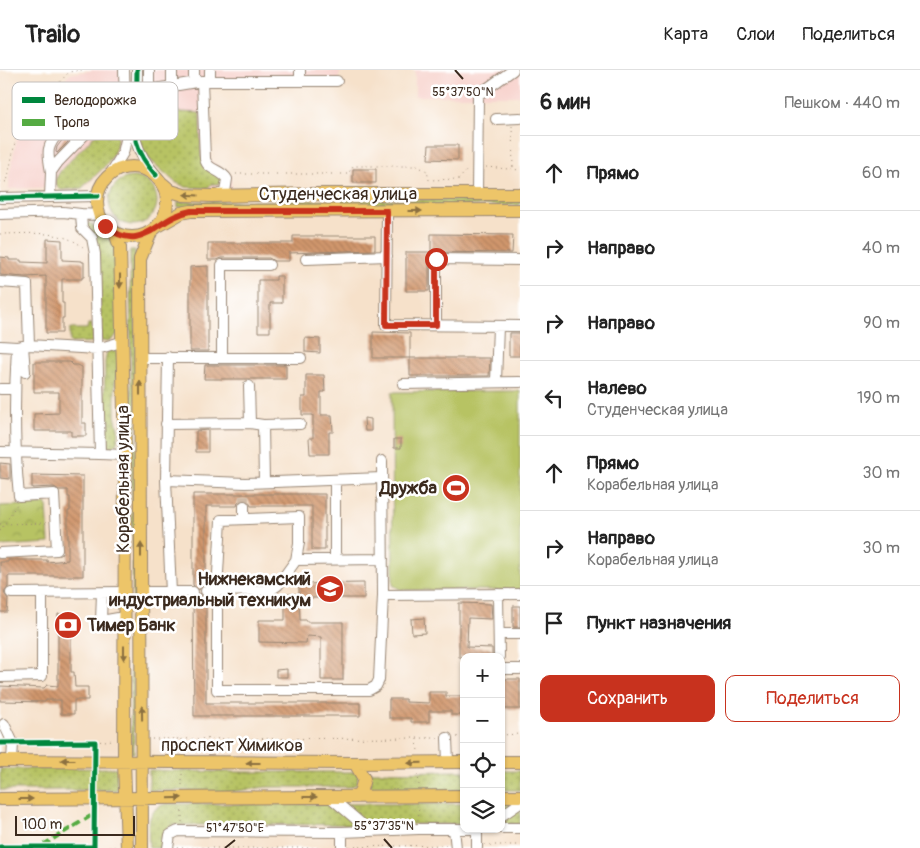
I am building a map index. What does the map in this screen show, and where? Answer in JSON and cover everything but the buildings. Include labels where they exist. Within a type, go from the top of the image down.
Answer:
[{"type":"main road","points":[[99,215],[98,196],[100,187],[109,176],[118,170],[138,167],[148,170],[159,180]]},
{"type":"main road","name":"Студенческая улица","points":[[159,180],[171,191],[184,195],[520,194]]},
{"type":"main road","name":"Корабельная улица","points":[[142,848],[140,259],[165,216],[168,205],[167,194],[159,180]]},
{"type":"main road","name":"Студенческая улица","points":[[156,229],[182,213],[191,211],[520,210]]},
{"type":"main road","name":"Корабельная улица","points":[[99,215],[105,226],[115,233],[120,247],[125,455],[124,760],[127,848]]},
{"type":"main road","points":[[115,233],[133,238],[143,236],[156,229]]},
{"type":"main road","points":[[124,618],[140,619]]},
{"type":"main road","name":"проспект Химиков","points":[[6,761],[460,762]]},
{"type":"main road","points":[[505,762],[520,762]]},
{"type":"main road","points":[[355,763],[364,779],[360,793],[356,797]]},
{"type":"main road","points":[[0,799],[460,796]]},
{"type":"main road","points":[[505,796],[520,796]]},
{"type":"street","points":[[194,70],[204,78]]},
{"type":"street","points":[[477,194],[478,95],[513,70]]},
{"type":"street","points":[[178,84],[204,78],[300,75],[336,81]]},
{"type":"street","points":[[204,78],[203,113],[206,164],[225,176],[227,186],[225,192],[211,196]]},
{"type":"street","points":[[496,119],[516,118]]},
{"type":"street","points":[[50,197],[51,172],[48,147],[52,140]]},
{"type":"street","points":[[55,140],[62,158]]},
{"type":"street","points":[[71,140],[73,147]]},
{"type":"street","points":[[51,172],[80,140]]},
{"type":"street","points":[[109,176],[123,153],[126,140]]},
{"type":"street","name":"Корабельная улица","points":[[136,140],[144,161],[159,180]]},
{"type":"street","points":[[0,198],[98,196]]},
{"type":"street","points":[[387,211],[386,325],[520,326]]},
{"type":"street","points":[[0,214],[63,212],[99,215]]},
{"type":"street","points":[[81,214],[82,228],[92,238],[95,246],[100,454]]},
{"type":"street","points":[[306,259],[387,256]]},
{"type":"street","points":[[436,325],[436,259],[520,260]]},
{"type":"street","points":[[222,358],[222,265],[269,265]]},
{"type":"street","points":[[0,282],[27,284],[23,346],[25,372]]},
{"type":"street","points":[[496,381],[498,326]]},
{"type":"street","points":[[0,346],[97,349],[121,342]]},
{"type":"street","points":[[0,553],[57,550],[54,494],[19,496],[15,452],[14,389],[23,346]]},
{"type":"street","points":[[168,357],[166,480],[171,593]]},
{"type":"street","points":[[140,358],[301,358]]},
{"type":"street","points":[[404,384],[520,382]]},
{"type":"street","points":[[249,386],[250,423]]},
{"type":"street","points":[[0,389],[14,389]]},
{"type":"street","points":[[166,424],[300,424]]},
{"type":"street","points":[[263,425],[264,482]]},
{"type":"street","points":[[0,452],[125,455]]},
{"type":"street","points":[[211,591],[271,590],[278,585],[296,560],[299,543],[299,517],[221,520],[211,591],[217,690],[369,690],[376,686],[379,680],[383,595],[382,461]]},
{"type":"street","points":[[166,480],[245,483],[382,478]]},
{"type":"street","points":[[335,480],[335,560]]},
{"type":"street","points":[[244,494],[245,483]]},
{"type":"street","points":[[244,506],[244,518]]},
{"type":"street","points":[[296,560],[383,559]]},
{"type":"street","points":[[0,677],[42,676],[42,592]]},
{"type":"street","points":[[11,593],[124,592]]},
{"type":"street","points":[[141,592],[193,592]]},
{"type":"street","points":[[102,593],[101,622],[124,618]]},
{"type":"street","points":[[498,594],[499,653]]},
{"type":"street","points":[[383,595],[520,594]]},
{"type":"street","points":[[499,634],[520,634]]},
{"type":"street","points":[[505,669],[520,669]]},
{"type":"street","points":[[4,724],[13,743],[6,761]]},
{"type":"street","points":[[448,738],[448,762]]},
{"type":"street","points":[[330,797],[370,831]]},
{"type":"street","points":[[505,813],[520,803]]},
{"type":"street","points":[[505,828],[520,828]]},
{"type":"street","points":[[454,829],[456,846]]},
{"type":"street","points":[[168,848],[170,835],[178,831],[342,832],[460,829]]},
{"type":"street","points":[[342,832],[342,848]]},
{"type":"street","points":[[477,833],[477,846]]},
{"type":"path","points":[[60,82],[69,72],[82,70]]},
{"type":"path","points":[[513,170],[516,118]]},
{"type":"path","points":[[0,181],[7,182],[15,140]]},
{"type":"path","points":[[232,174],[348,174],[353,166],[416,166],[424,168],[428,173],[429,180],[458,180],[469,167],[520,170]]},
{"type":"path","points":[[0,234],[62,236],[76,242],[87,250]]},
{"type":"path","points":[[0,531],[22,496]]},
{"type":"path","points":[[0,524],[56,523]]},
{"type":"path","points":[[505,735],[520,734]]},
{"type":"path","points":[[200,737],[460,737]]},
{"type":"path","points":[[347,848],[407,845],[456,846]]},
{"type":"path","points":[[477,846],[520,845]]},
{"type":"path","points":[[182,848],[326,848]]},
{"type":"shaded area","points":[[93,70],[121,70],[121,82],[62,82],[70,74]]},
{"type":"shaded area","points":[[138,70],[341,70],[337,83],[208,85],[210,161],[230,174],[232,189],[186,187],[175,182],[148,158],[146,140],[178,140],[178,82],[139,82]]},
{"type":"shaded area","points":[[415,70],[520,70],[520,96],[415,96]]},
{"type":"shaded area","points":[[16,140],[120,140],[118,152],[114,158],[86,186],[9,189],[9,176]]},
{"type":"green space","points":[[178,112],[200,113],[201,157],[222,177],[222,184],[211,184],[208,188],[186,187],[175,182],[148,158],[138,141],[178,140]]},
{"type":"green space","points":[[90,140],[117,140],[112,156],[107,163],[82,188],[62,190],[58,188],[55,180],[61,170]]},
{"type":"green space","points":[[128,177],[138,177],[147,181],[153,187],[156,192],[156,210],[147,221],[138,225],[128,225],[119,221],[113,215],[109,206],[109,196],[113,187],[119,181]]},
{"type":"green space","points":[[520,199],[520,205],[178,207],[178,202]]},
{"type":"green space","points":[[90,223],[112,242],[116,249],[118,332],[111,340],[107,341],[101,341],[99,270],[85,225]]},
{"type":"green space","points":[[130,250],[135,250],[137,613],[133,613]]},
{"type":"green space","points":[[88,324],[92,324],[93,342],[71,343],[70,329],[87,329]]},
{"type":"green space","points":[[112,348],[117,352],[119,366],[115,382],[115,416],[119,433],[116,445],[110,448],[105,442],[104,436],[105,362],[107,352]]},
{"type":"green space","name":"Дружба","points":[[520,391],[520,590],[401,590],[393,585],[392,392]]},
{"type":"green space","points":[[47,504],[49,543],[0,546],[0,506]]},
{"type":"green space","points":[[130,627],[133,627],[134,753],[131,753]]},
{"type":"green space","points":[[117,768],[117,790],[0,790],[0,769]]},
{"type":"green space","points":[[149,770],[357,772],[358,776],[357,784],[349,787],[266,787],[229,792],[149,790]]},
{"type":"green space","points":[[460,771],[460,790],[403,791],[369,788],[371,782],[370,772]]},
{"type":"green space","points":[[505,771],[520,771],[520,790],[505,790]]},
{"type":"green space","points":[[505,803],[520,803],[520,824],[505,824]]},
{"type":"green space","points":[[166,804],[460,804],[460,824],[173,825],[166,832],[164,848],[149,848],[149,821],[154,811]]},
{"type":"tunnel","points":[[244,494],[244,506]]},
{"type":"marked path","points":[[43,845],[94,814]]},
{"type":"cycle path","points":[[137,70],[137,82]]},
{"type":"cycle path","points":[[136,140],[139,151],[156,175]]},
{"type":"cycle path","points":[[0,198],[98,196]]},
{"type":"cycle path","points":[[0,743],[95,742],[94,847],[0,847]]},
{"type":"place","name":"Дружба","points":[[456,488]]},
{"type":"place","name":"Нижнекамский индустриальный техникум","points":[[330,589]]},
{"type":"place","name":"Тимер Банк","points":[[68,625]]},
{"type":"route","points":[[105,226],[124,237],[133,238],[152,232],[160,225],[182,213],[191,211],[387,211],[386,325],[436,325],[436,259]]}]
